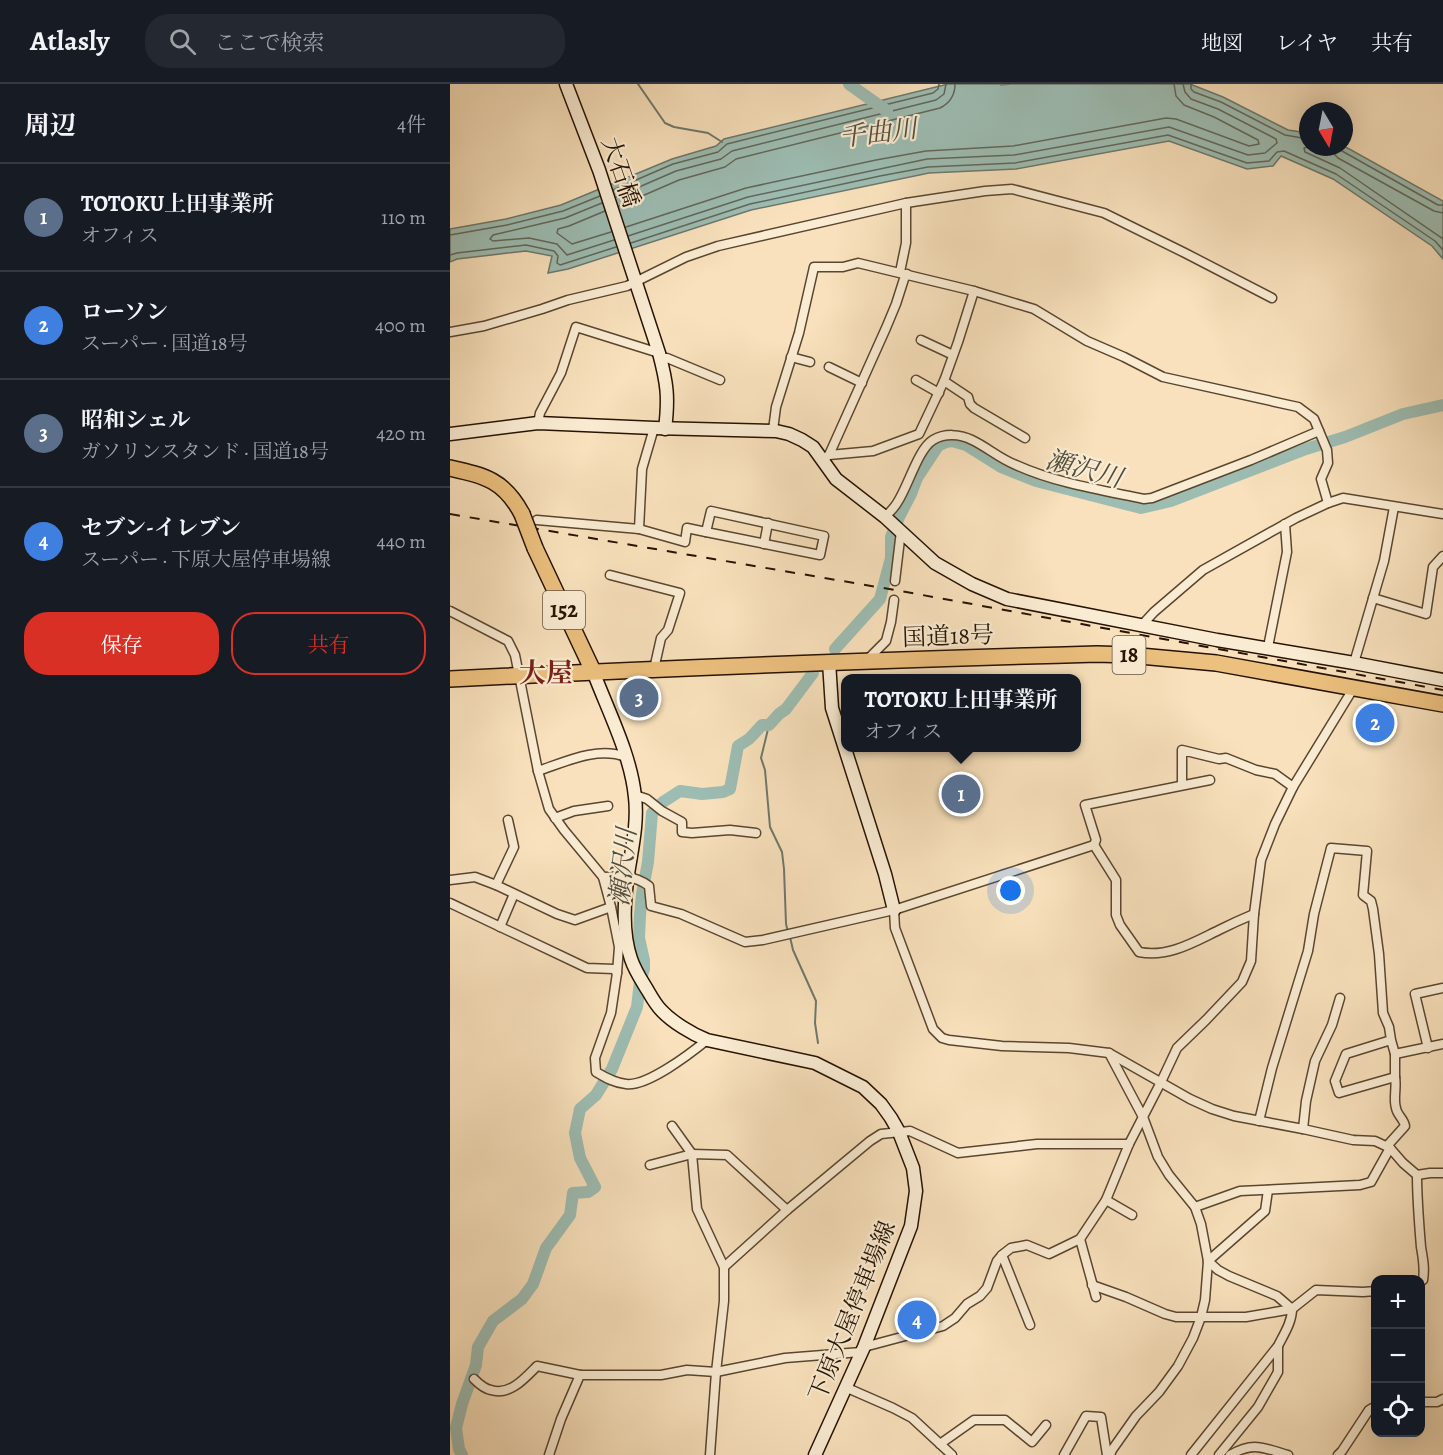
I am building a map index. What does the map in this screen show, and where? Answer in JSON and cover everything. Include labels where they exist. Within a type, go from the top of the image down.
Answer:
[{"type":"highway","name":"152","points":[[450,468],[489,479],[501,485],[530,517],[535,548],[593,672]]},
{"type":"highway","name":"国道18号","points":[[450,679],[829,662],[1097,654],[1216,663],[1443,704]]},
{"type":"street","name":"大石橋","points":[[567,86],[599,170],[666,376],[668,411],[660,428]]},
{"type":"street","points":[[450,332],[484,326],[568,300],[627,286],[634,277],[718,246],[906,203],[1012,189],[1104,213],[1272,298]]},
{"type":"street","points":[[825,457],[862,383],[893,312],[904,279],[906,203]]},
{"type":"street","points":[[773,430],[776,407],[798,333],[814,267],[843,267],[858,263],[974,291],[1034,309],[1087,341],[1163,377],[1298,407],[1314,419],[1327,450],[1328,464],[1321,479],[1328,503]]},
{"type":"street","points":[[825,457],[873,452],[919,434],[944,381],[974,291]]},
{"type":"street","points":[[538,423],[540,413],[561,373],[576,327],[667,358],[720,380]]},
{"type":"street","points":[[921,340],[953,355]]},
{"type":"street","points":[[791,357],[810,362]]},
{"type":"street","points":[[829,367],[862,383]]},
{"type":"street","points":[[916,380],[939,393]]},
{"type":"street","points":[[944,381],[968,397],[974,408],[1025,438]]},
{"type":"street","points":[[450,434],[538,423],[773,430],[789,434],[813,447],[825,457],[836,478],[894,525],[935,563],[972,584],[1007,599],[1217,640],[1268,647],[1443,680]]},
{"type":"street","points":[[639,529],[642,469],[660,428]]},
{"type":"street","points":[[895,581],[894,525],[897,503],[926,447],[931,441],[943,436],[953,435],[972,439],[1013,464],[1039,475],[1143,499],[1152,498],[1320,433]]},
{"type":"street","points":[[1143,625],[1154,612],[1203,570],[1285,524],[1328,503],[1343,498],[1443,514]]},
{"type":"street","points":[[1354,663],[1384,561],[1394,507]]},
{"type":"street","points":[[530,517],[639,529],[685,542],[687,528],[706,532],[764,544],[820,555],[824,536],[711,511],[706,532]]},
{"type":"street","points":[[764,544],[768,523]]},
{"type":"street","points":[[1268,647],[1287,552],[1285,524]]},
{"type":"street","points":[[1373,598],[1426,614],[1433,567],[1443,556]]},
{"type":"street","points":[[610,575],[680,592],[668,630],[661,638],[654,669]]},
{"type":"street","points":[[866,661],[886,641],[894,600]]},
{"type":"street","points":[[450,611],[508,641],[515,655],[538,771],[549,809],[603,877],[619,947],[618,973],[611,1013],[595,1058],[596,1072],[612,1081],[628,1085],[640,1083],[685,1057],[707,1040]]},
{"type":"street","points":[[829,662],[832,708],[841,736]]},
{"type":"street","name":"下原大屋停車場線","points":[[593,672],[626,757],[635,795],[634,836],[626,897],[626,939],[636,972],[661,1011],[707,1040],[815,1063],[863,1087],[891,1118],[913,1168],[916,1191],[911,1226],[863,1349],[815,1455]]},
{"type":"street","points":[[474,1379],[490,1390],[506,1390],[521,1383],[537,1366],[580,1375],[661,1375],[687,1370],[716,1372],[785,1358],[863,1349],[944,1326],[987,1288],[997,1261],[1011,1248],[1028,1245],[1050,1254],[1080,1239],[1106,1200],[1129,1144],[1177,1048],[1242,982],[1251,961],[1261,860],[1293,787],[1353,689]]},
{"type":"street","points":[[1182,786],[1182,750],[1219,759],[1226,758],[1256,770],[1275,774],[1293,787]]},
{"type":"street","points":[[846,752],[885,874],[896,928],[933,1029],[942,1038],[1002,1046],[1069,1048],[1109,1053],[1212,1109],[1234,1116],[1303,1128],[1353,1140],[1375,1141],[1389,1147],[1417,1175],[1424,1275]]},
{"type":"street","points":[[538,771],[586,754],[616,753],[626,757]]},
{"type":"street","points":[[1094,845],[1096,840],[1085,805],[1210,780]]},
{"type":"street","points":[[635,795],[647,799],[682,822],[682,832],[730,830],[756,833]]},
{"type":"street","points":[[555,818],[574,811],[608,806]]},
{"type":"street","points":[[496,885],[514,847],[508,820]]},
{"type":"street","points":[[603,877],[628,876],[643,881],[649,886],[651,906],[681,914],[745,942],[763,940],[894,910],[1094,845]]},
{"type":"street","points":[[1094,845],[1116,880],[1116,915],[1138,952],[1150,955],[1175,950],[1193,944],[1254,914]]},
{"type":"street","points":[[1195,1207],[1240,1191],[1360,1185],[1371,1182],[1389,1147],[1405,1126],[1396,1110],[1395,1054],[1390,1040],[1389,1027],[1383,1013],[1373,909],[1371,902],[1363,895],[1367,851],[1331,848],[1314,914],[1308,951],[1272,1068],[1259,1120]]},
{"type":"street","points":[[450,880],[475,877],[575,920],[611,907]]},
{"type":"street","points":[[500,927],[514,894]]},
{"type":"street","points":[[450,903],[588,968],[614,969],[618,973]]},
{"type":"street","points":[[1428,1048],[1415,994],[1443,988]]},
{"type":"street","points":[[1303,1128],[1306,1101],[1315,1061],[1332,1025],[1340,998]]},
{"type":"street","points":[[1390,1040],[1346,1054],[1335,1081],[1339,1093],[1395,1077]]},
{"type":"street","points":[[1395,1054],[1443,1044]]},
{"type":"street","points":[[1108,1455],[1136,1416],[1159,1392],[1178,1366],[1194,1338],[1205,1300],[1208,1261],[1201,1224],[1195,1207],[1169,1175],[1158,1157],[1143,1117],[1109,1053]]},
{"type":"street","points":[[672,1126],[692,1154],[697,1209],[724,1267],[724,1301],[710,1455]]},
{"type":"street","points":[[724,1267],[787,1210],[881,1134],[910,1131],[958,1153],[1037,1144],[1129,1144]]},
{"type":"street","points":[[650,1165],[692,1154],[727,1155],[787,1210]]},
{"type":"street","points":[[1417,1175],[1443,1173]]},
{"type":"street","points":[[1208,1261],[1265,1211],[1268,1190]]},
{"type":"street","points":[[1106,1200],[1132,1215]]},
{"type":"street","points":[[1080,1239],[1096,1297]]},
{"type":"street","points":[[1002,1255],[1030,1324]]},
{"type":"street","points":[[1191,1455],[1278,1346],[1293,1312],[1277,1296],[1229,1276],[1208,1261]]},
{"type":"street","points":[[1092,1285],[1176,1317],[1246,1317],[1292,1309],[1316,1290],[1371,1291]]},
{"type":"street","points":[[1219,1455],[1257,1407],[1278,1372],[1278,1346]]},
{"type":"street","points":[[549,1455],[561,1419],[580,1375]]},
{"type":"street","points":[[845,1388],[912,1418],[952,1455]]},
{"type":"street","points":[[1425,1402],[1443,1400]]},
{"type":"street","points":[[1338,1455],[1371,1409]]},
{"type":"street","points":[[1064,1455],[1086,1416],[1101,1417],[1108,1455]]},
{"type":"street","points":[[940,1444],[974,1420],[1005,1420],[1032,1442],[1046,1425]]},
{"type":"street","points":[[1230,1455],[1251,1446],[1288,1455]]},
{"type":"water","name":"千曲川","points":[[948,84],[1190,84],[1223,97],[1288,130],[1299,132],[1299,156],[1353,156],[1353,151],[1443,201],[1443,259],[1432,246],[1333,179],[1281,156],[1273,166],[1247,169],[1169,141],[1016,169],[929,173],[751,210],[568,269],[548,273],[552,256],[526,251],[457,259],[450,262],[450,229],[506,219],[561,205],[672,159],[716,146],[724,139]]},
{"type":"waterway","points":[[638,84],[665,123],[674,127],[708,133],[722,142]]},
{"type":"waterway","name":"千曲川","points":[[849,84],[887,111]]},
{"type":"waterway","name":"瀬沢川","points":[[835,649],[880,599],[891,558],[891,537],[899,517],[917,478],[938,446],[946,442],[952,441],[966,445],[1001,467],[1036,481],[1141,508],[1171,501],[1403,414],[1443,405]]},
{"type":"waterway","name":"瀬沢川","points":[[462,1455],[456,1428],[476,1365],[478,1347],[493,1321],[522,1299],[533,1284],[546,1248],[570,1215],[573,1193],[588,1192],[595,1187],[580,1158],[575,1133],[580,1109],[596,1095],[612,1069],[637,1007],[644,969],[639,938],[640,915],[652,813],[663,802],[680,791],[702,794],[730,789],[738,746],[749,739],[762,725],[769,725],[786,709],[813,673]]},
{"type":"waterway","points":[[769,725],[761,758],[765,770],[770,827],[782,852],[788,932]]},
{"type":"waterway","points":[[790,937],[793,950],[816,1001],[815,1023],[818,1043]]},
{"type":"railway","points":[[450,514],[895,590],[1443,690]]},
{"type":"place","name":"昭和シェル","points":[[639,698]]},
{"type":"place","name":"ローソン","points":[[1375,723]]},
{"type":"place","name":"TOTOKU上田事業所","points":[[961,794]]},
{"type":"place","name":"セブン-イレブン","points":[[917,1320]]},
{"type":"district","name":"大屋","points":[[546,673]]}]
